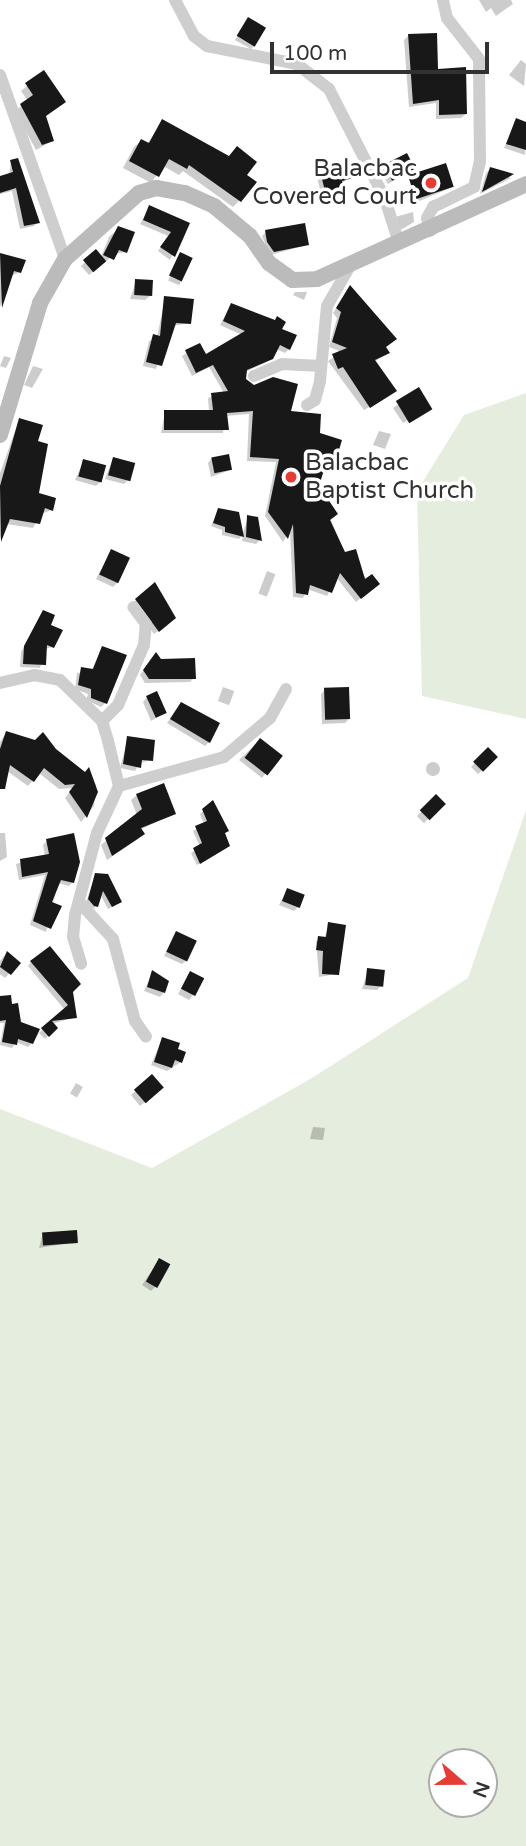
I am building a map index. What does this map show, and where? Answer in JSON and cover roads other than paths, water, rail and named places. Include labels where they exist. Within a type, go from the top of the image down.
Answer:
[{"type":"main road","points":[[0,435],[40,303],[65,258],[139,193],[156,188],[186,193],[214,206],[250,236],[269,264],[292,280],[317,279],[398,240],[430,231],[526,184]]},
{"type":"street","points":[[175,0],[194,36],[207,46],[297,65],[329,89],[385,199],[398,240]]},
{"type":"street","points":[[430,231],[427,218],[433,207],[474,187],[480,162],[480,59],[447,18],[443,0]]},
{"type":"street","points":[[0,75],[65,258]]},
{"type":"street","points":[[307,405],[318,394],[327,306],[355,260]]},
{"type":"street","points":[[254,376],[282,364],[321,366]]},
{"type":"street","points":[[102,721],[118,705],[144,645],[146,624],[134,607]]},
{"type":"street","points":[[0,683],[34,675],[60,680],[102,721],[119,786],[97,834],[79,902],[73,937],[81,964]]},
{"type":"street","points":[[119,786],[224,757],[270,718],[286,689]]},
{"type":"street","points":[[79,902],[114,939],[135,1021],[146,1037]]},
{"type":"place","name":"Balacbac Covered Court","points":[[431,183]]},
{"type":"place","name":"Balacbac Baptist Church","points":[[291,477]]}]
